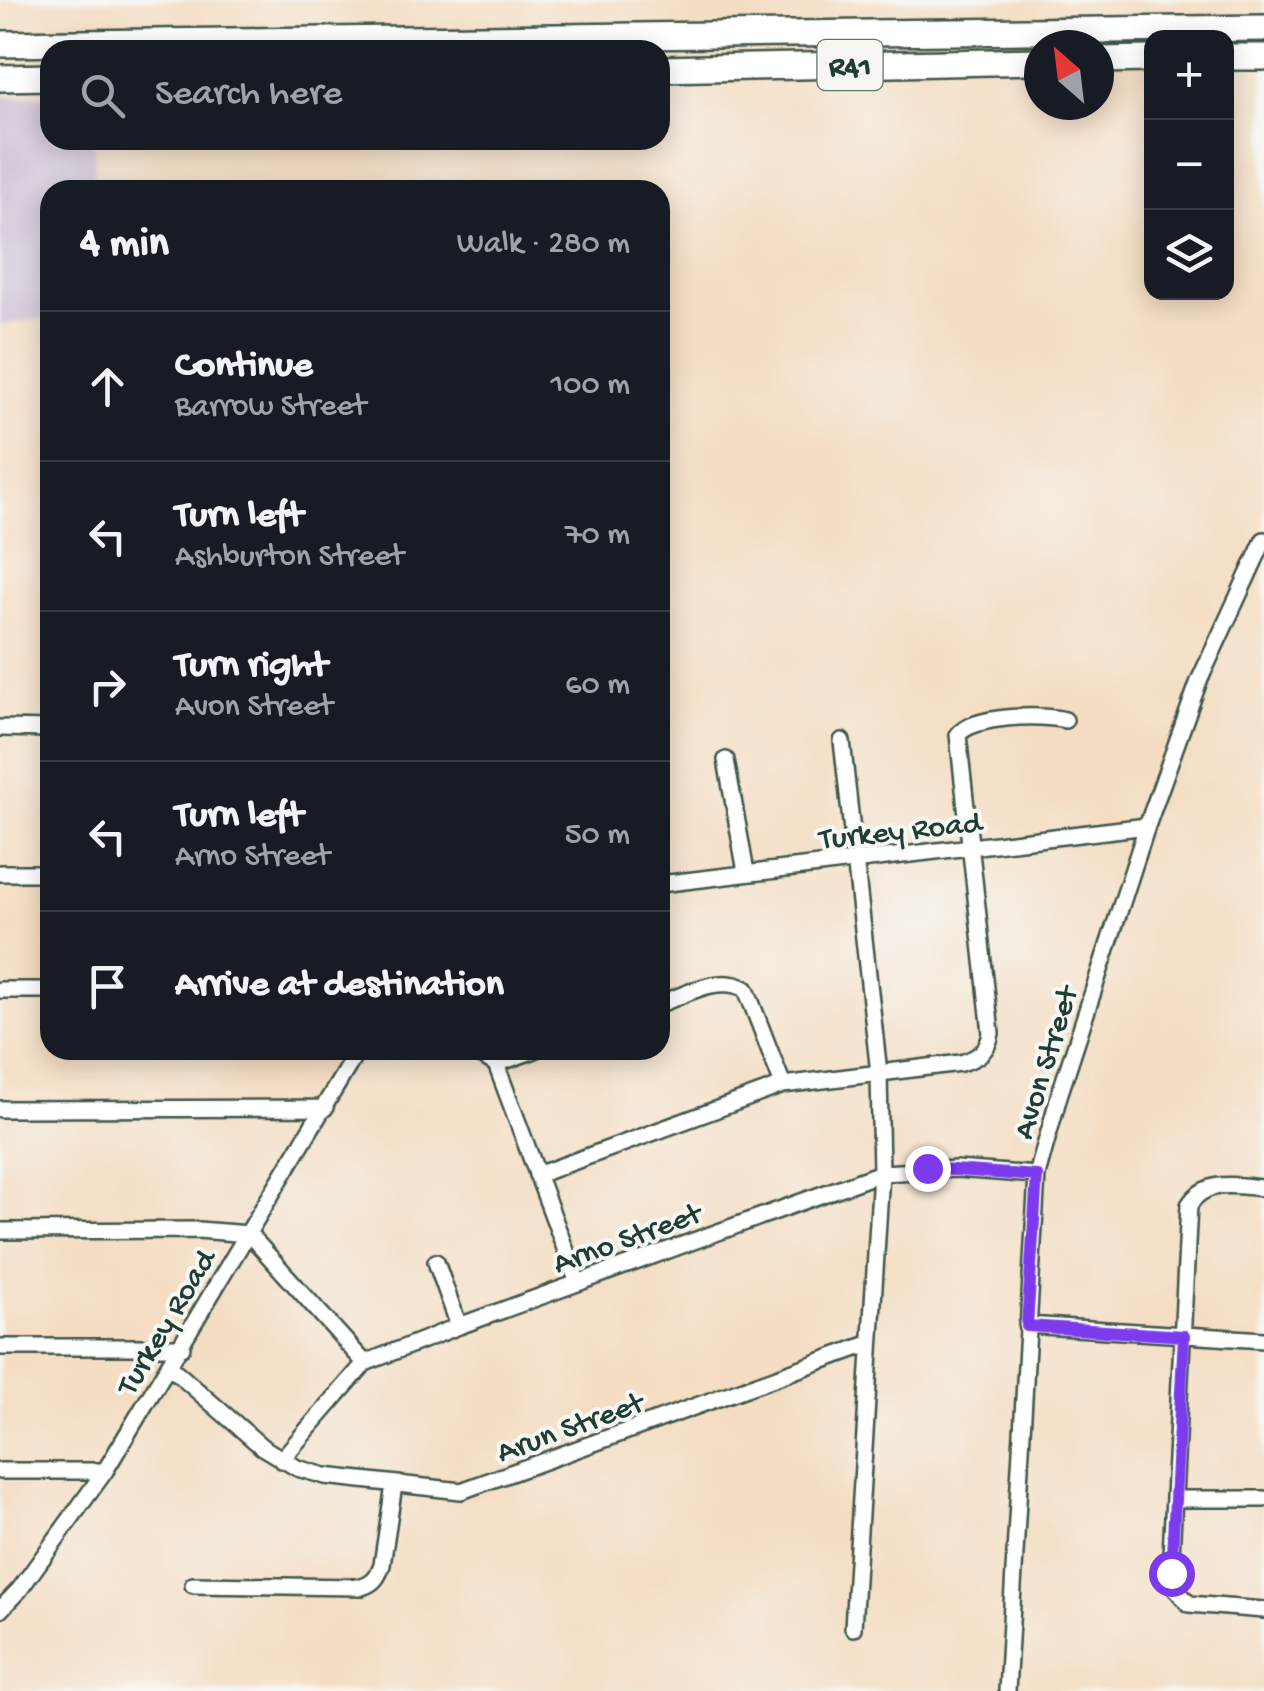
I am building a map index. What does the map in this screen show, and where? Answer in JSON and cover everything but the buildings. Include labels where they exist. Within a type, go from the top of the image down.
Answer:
[{"type":"main road","name":"R41","points":[[462,40],[1264,28]]},
{"type":"main road","points":[[799,66],[800,35]]},
{"type":"main road","name":"R41","points":[[0,44],[40,45]]},
{"type":"main road","points":[[1234,57],[1264,57]]},
{"type":"main road","points":[[1114,59],[1144,58]]},
{"type":"main road","name":"R41","points":[[670,69],[1024,61]]},
{"type":"main road","points":[[0,78],[40,77]]},
{"type":"street","name":"Avon Street","points":[[1007,1691],[1037,1176],[1147,826],[1199,681],[1264,540]]},
{"type":"street","points":[[537,1175],[784,1084],[961,1064],[978,1057],[990,1042],[956,742],[962,729],[989,721],[1032,716],[1066,720]]},
{"type":"street","points":[[0,728],[40,728]]},
{"type":"street","points":[[842,741],[879,1073],[881,1172],[853,1628]]},
{"type":"street","points":[[726,760],[746,872]]},
{"type":"street","name":"Turkey Road","points":[[670,883],[1147,826]]},
{"type":"street","points":[[0,873],[40,873]]},
{"type":"street","points":[[670,1000],[718,983],[746,989],[784,1084]]},
{"type":"street","points":[[0,990],[40,990]]},
{"type":"street","name":"Turkey Road","points":[[0,1610],[20,1589],[105,1471],[352,1060]]},
{"type":"street","points":[[489,1060],[496,1064],[578,1283]]},
{"type":"street","points":[[496,1064],[507,1060]]},
{"type":"street","points":[[0,1109],[325,1108]]},
{"type":"street","name":"Arno Street","points":[[281,1460],[365,1362],[459,1326],[881,1172],[956,1169],[1037,1176]]},
{"type":"street","points":[[1264,1188],[1220,1186],[1197,1194],[1188,1212],[1171,1573],[1180,1596],[1198,1606],[1264,1610]]},
{"type":"street","points":[[0,1231],[198,1230],[249,1234],[365,1362]]},
{"type":"street","points":[[436,1262],[459,1326]]},
{"type":"street","points":[[1027,1326],[1264,1340]]},
{"type":"street","name":"Arun Street","points":[[169,1366],[262,1448],[281,1460],[325,1476],[469,1490],[868,1344]]},
{"type":"street","points":[[0,1347],[182,1347]]},
{"type":"street","points":[[0,1471],[105,1471]]},
{"type":"street","points":[[192,1585],[371,1584],[382,1566],[394,1484]]},
{"type":"street","points":[[1174,1499],[1264,1499]]},
{"type":"street","points":[[0,1589],[20,1589]]},
{"type":"shaded area","points":[[40,96],[40,150],[94,150],[95,180],[40,180],[40,319],[0,325],[0,97]]},
{"type":"route","points":[[927,1168],[1037,1176],[1027,1326],[1184,1336],[1171,1573]]}]
